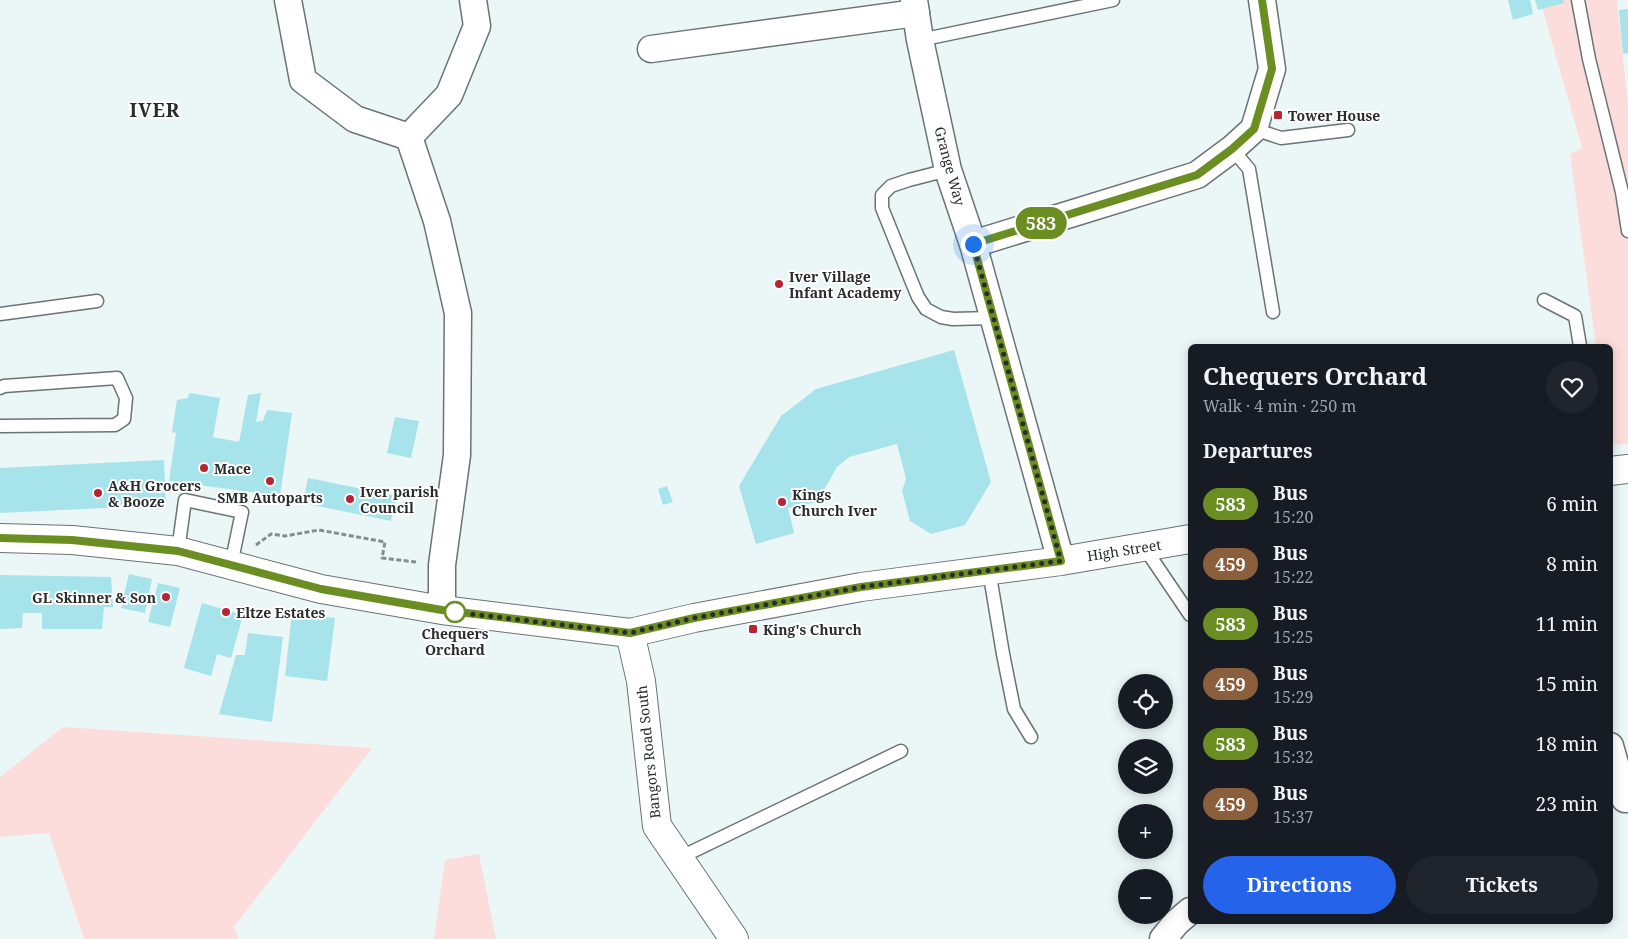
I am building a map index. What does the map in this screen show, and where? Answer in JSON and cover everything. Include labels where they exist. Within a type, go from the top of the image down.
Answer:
[{"type":"main road","points":[[1613,471],[1628,469]]},
{"type":"main road","name":"High Street","points":[[0,538],[72,540],[178,551],[321,589],[442,610],[630,633],[694,618],[861,587],[1061,561],[1188,540]]},
{"type":"main road","name":"Bangors Road South","points":[[630,633],[641,681],[657,826],[734,939]]},
{"type":"street","points":[[288,0],[303,80],[354,119],[409,137]]},
{"type":"street","points":[[409,137],[449,95],[477,26],[473,0]]},
{"type":"street","points":[[973,244],[1197,175],[1232,149],[1254,129],[1272,69],[1262,0]]},
{"type":"street","points":[[651,49],[915,6]]},
{"type":"street","name":"Grange Way","points":[[915,6],[920,40],[948,170],[973,244],[1061,561]]},
{"type":"street","points":[[409,137],[437,221],[458,313],[457,454],[442,565],[442,610]]},
{"type":"street","points":[[1613,761],[1621,800]]},
{"type":"street","points":[[1163,939],[1176,923],[1188,913]]},
{"type":"lane","points":[[920,40],[1113,0]]},
{"type":"lane","points":[[1578,0],[1589,59],[1622,192],[1628,231]]},
{"type":"lane","points":[[1254,129],[1281,138],[1348,130]]},
{"type":"lane","points":[[1232,149],[1249,169],[1273,312]]},
{"type":"lane","points":[[948,170],[891,186],[882,195],[882,208],[910,280],[926,308],[941,317],[953,319],[994,318]]},
{"type":"lane","points":[[0,314],[97,300]]},
{"type":"lane","points":[[1544,300],[1575,316],[1580,344]]},
{"type":"lane","points":[[0,388],[4,386],[118,378],[126,398],[124,419],[115,425],[0,426]]},
{"type":"lane","points":[[178,551],[185,500],[242,512],[231,565]]},
{"type":"lane","points":[[1144,547],[1188,612]]},
{"type":"lane","points":[[989,570],[1014,709],[1031,737]]},
{"type":"lane","points":[[679,858],[901,751]]},
{"type":"path","points":[[271,534],[285,536],[319,530],[385,542],[382,558],[442,565]]},
{"type":"shaded area","points":[[1540,0],[1617,0],[1628,106],[1628,444],[1613,445],[1613,344],[1596,344],[1570,154],[1582,148]]},
{"type":"shaded area","points":[[63,727],[372,748],[234,927],[238,939],[84,939],[49,833],[0,837],[0,777]]},
{"type":"shaded area","points":[[479,854],[496,939],[434,939],[445,860]]},
{"type":"building","points":[[1508,0],[1530,0],[1533,14],[1513,20]]},
{"type":"building","points":[[1535,0],[1563,0],[1564,3],[1538,10]]},
{"type":"building","points":[[1628,9],[1628,53],[1623,54],[1619,10]]},
{"type":"building","points":[[954,350],[991,482],[965,525],[931,534],[910,521],[902,491],[906,479],[897,444],[849,457],[837,467],[817,502],[788,508],[794,533],[756,544],[739,486],[781,416],[816,389]]},
{"type":"building","points":[[189,393],[220,398],[213,437],[239,442],[248,395],[261,393],[256,422],[263,421],[267,410],[292,413],[280,496],[169,481],[176,433],[172,432],[177,400],[188,398]]},
{"type":"building","points":[[395,417],[419,421],[411,458],[387,453]]},
{"type":"building","points":[[164,460],[166,505],[0,513],[0,468]]},
{"type":"building","name":"Iver parish Council","points":[[308,478],[397,496],[391,521],[303,503]]},
{"type":"building","points":[[667,486],[673,502],[663,505],[658,489]]},
{"type":"building","points":[[129,574],[152,579],[145,613],[121,608]]},
{"type":"building","points":[[0,575],[111,577],[113,607],[104,607],[102,629],[42,629],[42,613],[23,613],[22,628],[0,629]]},
{"type":"building","points":[[158,583],[180,588],[170,627],[148,622]]},
{"type":"building","points":[[202,603],[243,615],[231,658],[217,654],[211,676],[184,668]]},
{"type":"building","points":[[292,613],[335,618],[327,681],[285,676]]},
{"type":"building","points":[[248,633],[283,637],[272,722],[219,714],[236,655],[245,655]]},
{"type":"bus line","name":"583","points":[[0,538],[72,540],[178,551],[321,589],[442,610],[630,633],[694,618],[861,587],[1061,561],[973,244],[1197,175],[1232,149],[1254,129],[1272,69],[1262,0]]},
{"type":"place","name":"Tower House","points":[[1278,115]]},
{"type":"place","name":"Iver Village Infant Academy","points":[[779,284]]},
{"type":"place","name":"Mace","points":[[204,468]]},
{"type":"place","name":"SMB Autoparts","points":[[270,481]]},
{"type":"place","name":"A&H Grocers & Booze","points":[[98,493]]},
{"type":"place","name":"Iver parish Council","points":[[350,499]]},
{"type":"place","name":"Kings Church Iver","points":[[782,502]]},
{"type":"place","name":"GL Skinner & Son","points":[[166,597]]},
{"type":"place","name":"Eltze Estates","points":[[226,612]]},
{"type":"place","name":"Chequers Orchard","points":[[455,612]]},
{"type":"place","name":"King's Church","points":[[753,629]]},
{"type":"district","name":"IVER","points":[[155,110]]},
{"type":"route","points":[[455,612],[630,633],[694,618],[861,587],[1061,561],[973,244]]}]
